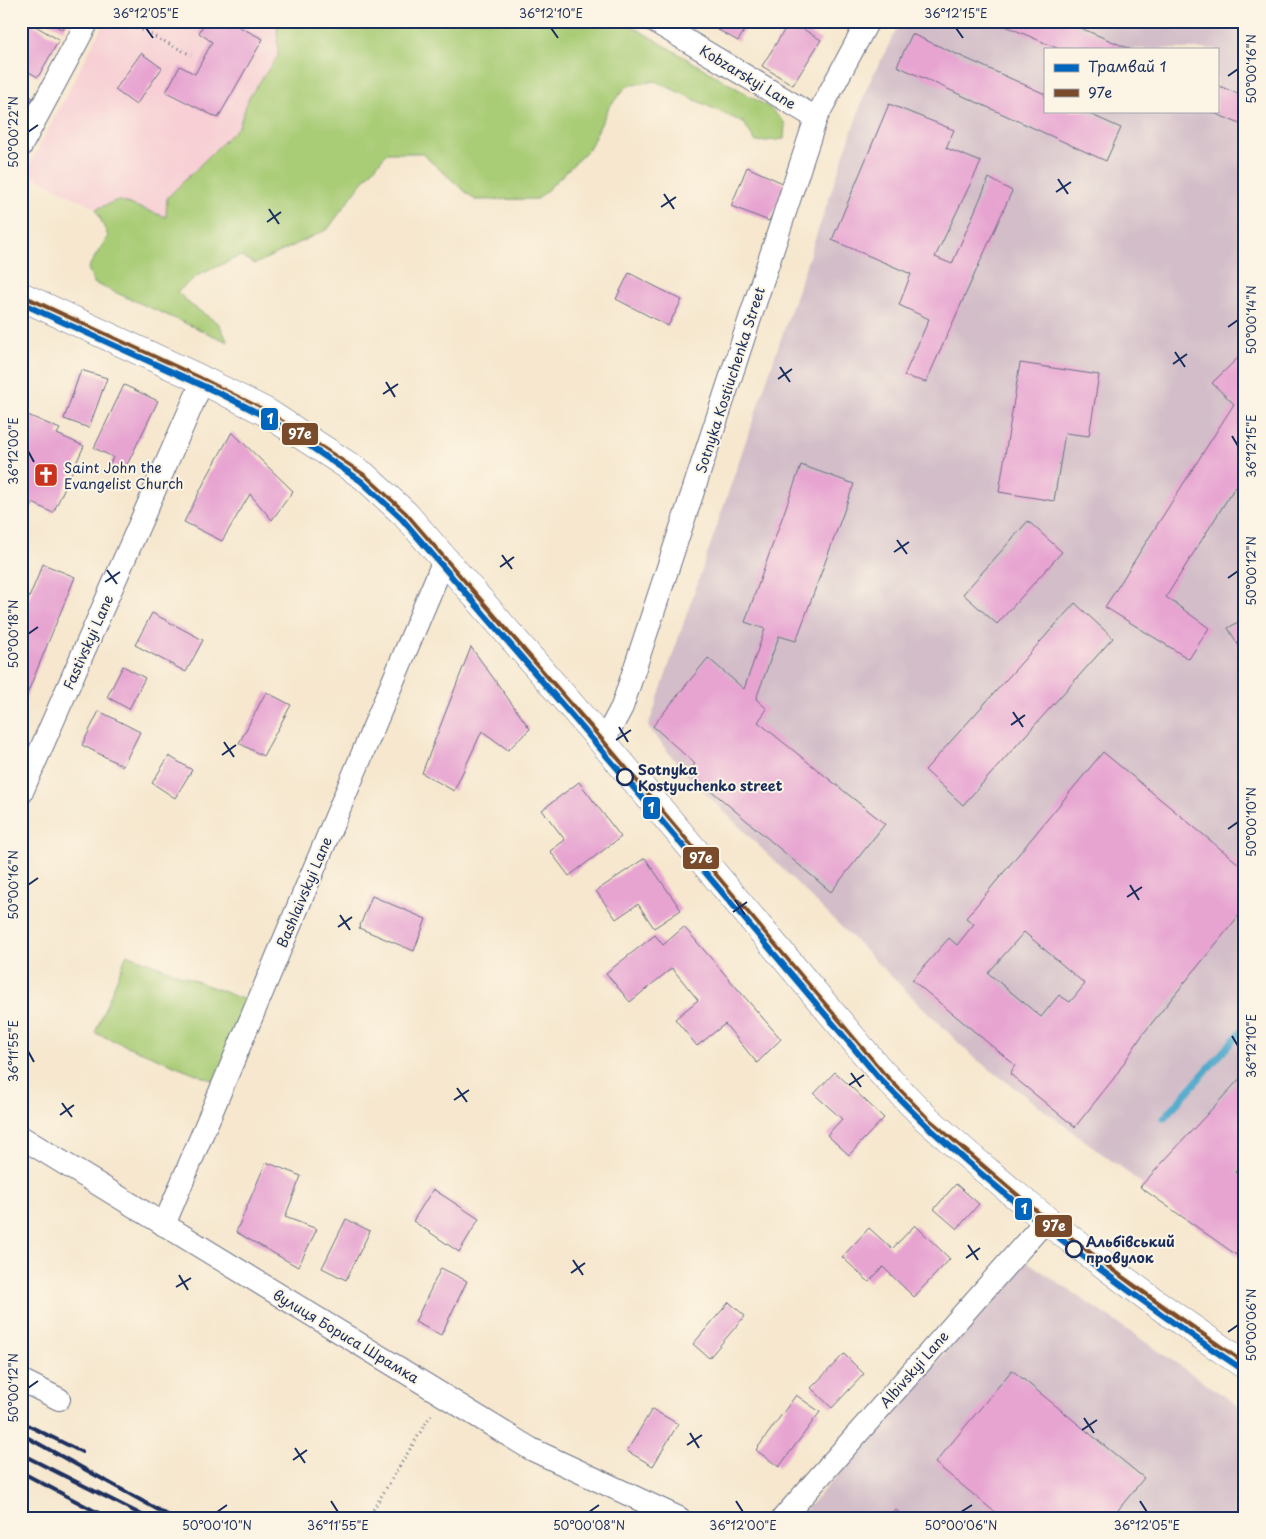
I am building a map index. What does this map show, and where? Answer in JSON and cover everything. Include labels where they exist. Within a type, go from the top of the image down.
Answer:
[{"type":"street","points":[[21,146],[88,21]]},
{"type":"street","name":"Kobzarskyi Lane","points":[[654,21],[816,118]]},
{"type":"street","name":"Sotnyka Kostiuchenka Street","points":[[602,742],[622,707],[816,118],[868,21]]},
{"type":"street","points":[[21,296],[203,380],[266,412],[364,476],[405,514],[602,742],[882,1073],[926,1118],[1012,1193],[1100,1262],[1245,1365]]},
{"type":"street","name":"Fastivskyi Lane","points":[[21,794],[203,380]]},
{"type":"street","name":"Bashlaivskyi Lane","points":[[164,1225],[444,560]]},
{"type":"street","name":"вулиця Бориса Шрамка","points":[[21,1137],[531,1449],[679,1518]]},
{"type":"street","name":"Albivskyi Lane","points":[[783,1518],[1046,1220]]},
{"type":"street","points":[[21,1380],[59,1399]]},
{"type":"path","points":[[124,21],[191,55]]},
{"type":"path","points":[[368,1518],[443,1395]]},
{"type":"shaded area","points":[[105,21],[343,21],[212,270],[26,172]]},
{"type":"shaded area","points":[[901,21],[1245,21],[1245,1261],[972,1056],[685,773],[648,727],[867,87]]},
{"type":"shaded area","points":[[1025,1260],[1245,1410],[1245,1518],[798,1518],[872,1438]]},
{"type":"green space","points":[[271,21],[623,21],[770,108],[785,123],[784,139],[756,142],[744,123],[655,81],[627,86],[609,107],[589,149],[538,199],[475,200],[421,153],[387,153],[360,185],[328,229],[255,264],[240,256],[197,276],[177,292],[191,305],[219,324],[228,342],[94,283],[88,268],[108,236],[96,209],[118,200],[166,217],[167,198],[239,126],[249,97],[278,56],[277,24]]},
{"type":"green space","points":[[127,954],[250,1002],[216,1082],[95,1033]]},
{"type":"building","points":[[21,21],[27,21],[59,40],[38,77],[21,68],[21,57],[23,54],[21,53]]},
{"type":"building","points":[[47,21],[68,21],[63,30]]},
{"type":"building","points":[[205,21],[228,21],[263,39],[218,118],[166,92],[180,66],[195,74],[212,42],[199,33]]},
{"type":"building","points":[[719,21],[750,21],[738,41],[715,28]]},
{"type":"building","points":[[790,21],[821,40],[793,85],[762,66]]},
{"type":"building","points":[[834,21],[854,21],[849,30]]},
{"type":"building","points":[[994,21],[1064,21],[1128,48],[1057,48]]},
{"type":"building","points":[[1147,21],[1164,21],[1161,28]]},
{"type":"building","points":[[912,34],[1044,94],[1044,112],[1085,112],[1121,128],[1106,161],[897,66]]},
{"type":"building","points":[[141,53],[162,68],[136,105],[115,90]]},
{"type":"building","points":[[1218,85],[1245,97],[1245,126],[1211,112],[1218,112]]},
{"type":"building","points":[[21,91],[33,98],[21,119]]},
{"type":"building","points":[[889,104],[954,130],[946,148],[981,162],[935,257],[952,264],[989,178],[1012,191],[926,382],[904,376],[929,319],[899,305],[911,274],[832,240]]},
{"type":"building","points":[[747,167],[787,185],[769,221],[731,206]]},
{"type":"building","points":[[629,273],[682,300],[668,326],[616,299]]},
{"type":"building","points":[[1245,351],[1245,471],[1166,597],[1209,628],[1189,659],[1105,607],[1234,404],[1212,383]]},
{"type":"building","points":[[1020,363],[1099,375],[1089,436],[1065,433],[1054,501],[999,492]]},
{"type":"building","points":[[81,370],[107,378],[89,428],[64,419]]},
{"type":"building","points":[[124,385],[158,401],[124,471],[110,464],[113,457],[94,448]]},
{"type":"building","name":"Saint John the Evangelist Church","points":[[21,412],[60,429],[57,434],[84,446],[53,513],[33,503],[21,529]]},
{"type":"building","points":[[232,432],[293,491],[272,520],[250,494],[222,541],[184,522]]},
{"type":"building","points":[[801,465],[854,484],[796,641],[779,636],[756,699],[767,709],[758,722],[885,824],[831,892],[688,771],[695,764],[653,726],[708,658],[744,689],[765,629],[745,622]]},
{"type":"building","points":[[1028,521],[1062,552],[997,624],[963,594]]},
{"type":"building","points":[[43,564],[75,577],[23,704],[21,703],[21,617]]},
{"type":"building","points":[[1075,603],[1113,638],[963,805],[925,770]]},
{"type":"building","points":[[152,613],[203,640],[186,672],[135,645]]},
{"type":"building","points":[[1245,618],[1245,656],[1228,628]]},
{"type":"building","points":[[471,647],[530,729],[508,750],[482,731],[454,791],[422,773]]},
{"type":"building","points":[[123,666],[145,678],[129,709],[107,697]]},
{"type":"building","points":[[266,692],[291,705],[263,756],[239,743]]},
{"type":"building","points":[[99,711],[140,732],[123,766],[82,745]]},
{"type":"building","points":[[1103,752],[1245,869],[1245,908],[1143,1034],[1114,1078],[1075,1127],[1010,1074],[1015,1065],[912,980],[949,938],[957,945],[974,924],[966,918]],"holes":[[[1024,932],[1085,984],[1070,1002],[1059,995],[1041,1017],[988,973]]]},
{"type":"building","points":[[169,756],[192,770],[175,798],[152,783]]},
{"type":"building","points":[[579,782],[621,837],[569,876],[550,851],[565,840],[542,810]]},
{"type":"building","points":[[645,858],[681,910],[654,928],[638,904],[616,919],[596,891]]},
{"type":"building","points":[[372,896],[426,919],[414,951],[359,928]]},
{"type":"building","points":[[684,927],[781,1039],[757,1063],[725,1024],[697,1046],[675,1019],[698,1000],[672,968],[630,1002],[606,973],[655,935],[663,945]]},
{"type":"building","points":[[835,1072],[884,1118],[849,1155],[827,1135],[842,1119],[814,1094]]},
{"type":"building","points":[[1245,1073],[1245,1161],[1235,1172],[1245,1179],[1245,1261],[1140,1187]]},
{"type":"building","points":[[266,1162],[301,1176],[285,1217],[317,1229],[298,1267],[236,1232]]},
{"type":"building","points":[[956,1184],[979,1204],[957,1229],[934,1209]]},
{"type":"building","points":[[433,1189],[479,1219],[459,1252],[413,1221]]},
{"type":"building","points":[[346,1219],[370,1231],[346,1280],[322,1268]]},
{"type":"building","points":[[915,1225],[950,1259],[914,1297],[883,1267],[869,1282],[842,1257],[869,1228],[892,1249]]},
{"type":"building","points":[[441,1268],[467,1281],[441,1335],[415,1322]]},
{"type":"building","points":[[729,1302],[745,1316],[709,1358],[693,1344]]},
{"type":"building","points":[[844,1354],[864,1374],[832,1408],[811,1388]]},
{"type":"building","points":[[1012,1370],[1144,1478],[1114,1515],[1117,1518],[1002,1518],[935,1463]]},
{"type":"building","points":[[796,1395],[820,1412],[779,1467],[756,1450]]},
{"type":"building","points":[[652,1409],[678,1424],[653,1466],[627,1451]]},
{"type":"building","points":[[895,1509],[905,1518],[888,1518]]},
{"type":"waterway","points":[[1164,1118],[1245,1027]]},
{"type":"railway","points":[[21,1422],[82,1452]]},
{"type":"railway","points":[[21,1434],[173,1518]]},
{"type":"railway","points":[[21,1454],[148,1518]]},
{"type":"railway","points":[[21,1472],[108,1518]]},
{"type":"tram line","name":"1","points":[[21,303],[221,394],[270,419],[361,481],[401,518],[617,768],[879,1078],[927,1126],[1042,1224],[1162,1315],[1245,1371]]},
{"type":"transit line","name":"97е","points":[[21,296],[196,377],[266,412],[364,476],[405,514],[602,741],[882,1073],[927,1119],[1042,1217],[1122,1278],[1245,1365]]},
{"type":"place","name":"Saint John the Evangelist Church","points":[[46,475]]},
{"type":"place","name":"Sotnyka Kostyuchenko street","points":[[625,777]]},
{"type":"place","name":"Альбівський провулок","points":[[1074,1249]]}]
